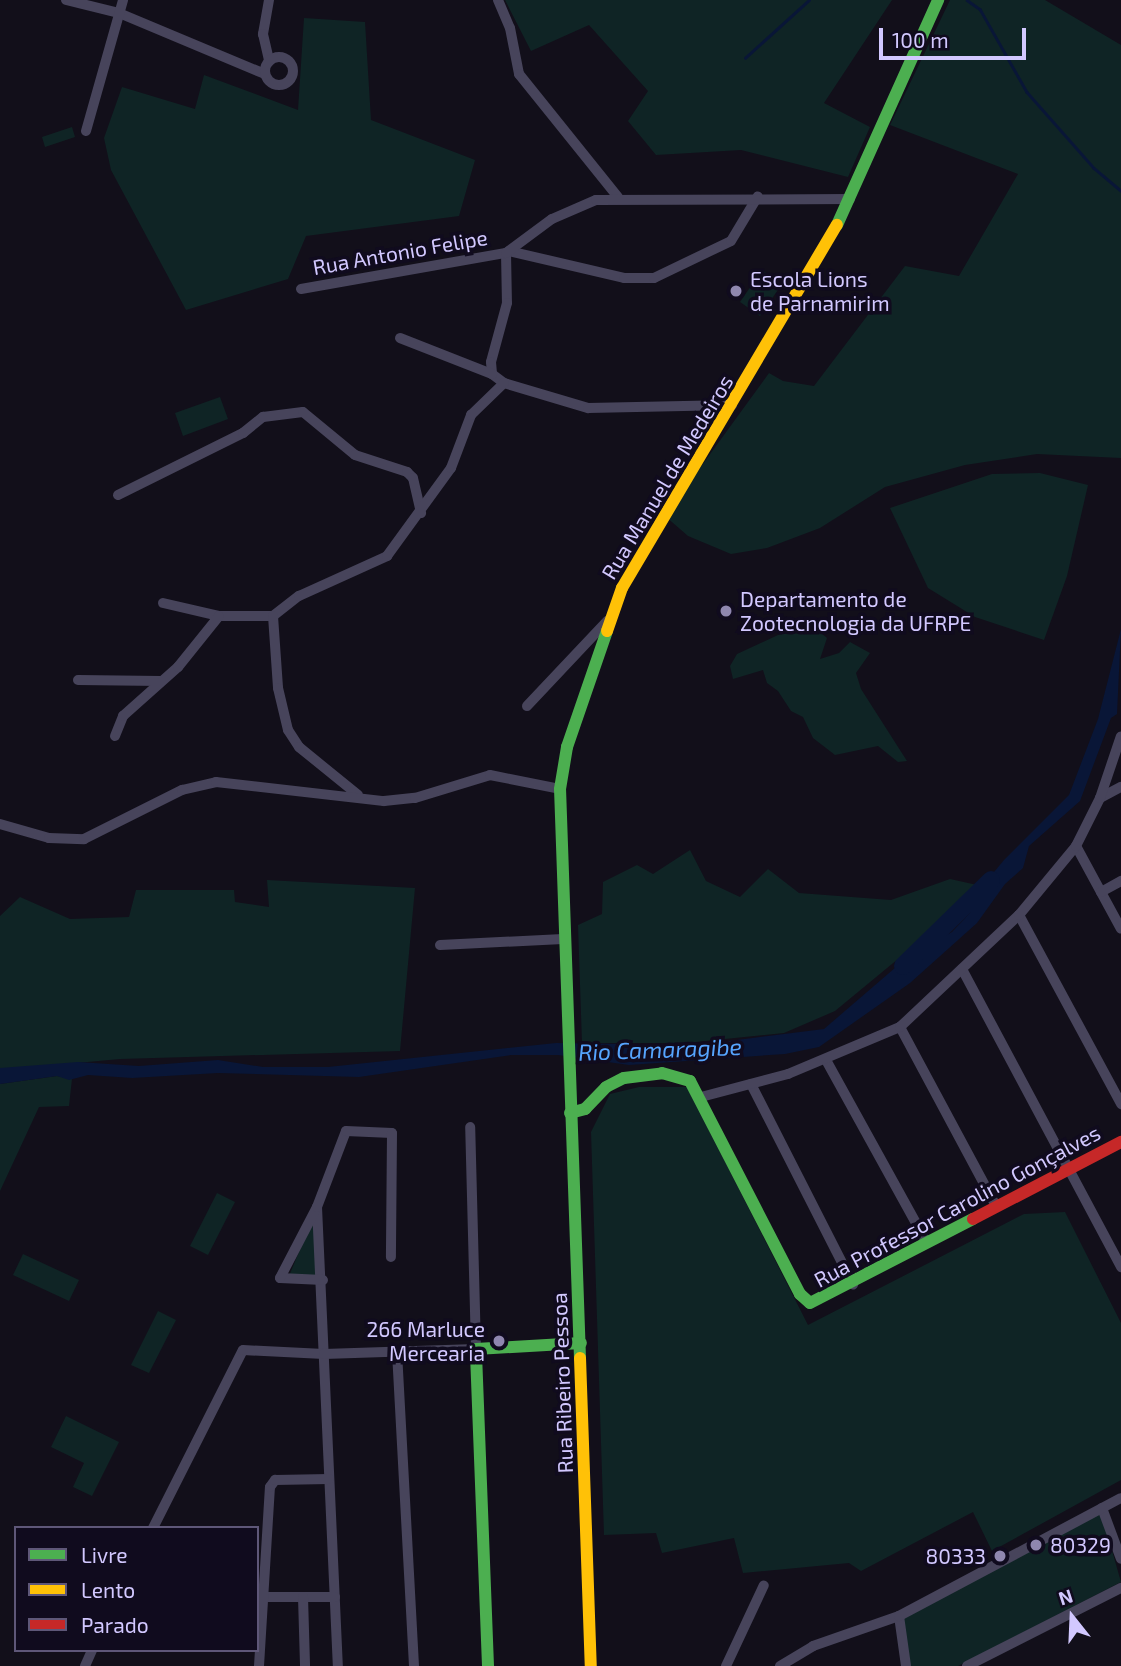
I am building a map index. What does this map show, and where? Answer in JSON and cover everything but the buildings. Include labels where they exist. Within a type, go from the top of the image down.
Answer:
[{"type":"main road","name":"Rua Manuel de Medeiros","points":[[570,1098],[560,789],[572,725],[607,621],[633,568],[807,282],[850,199],[938,0]]},
{"type":"main road","points":[[570,1113],[585,1109],[606,1087],[639,1075],[683,1076],[701,1097]]},
{"type":"main road","name":"Rua Professor Carolino Gonçalves","points":[[701,1097],[800,1294],[810,1303],[853,1284],[1069,1167],[1121,1142]]},
{"type":"main road","name":"Rua Ribeiro Pessoa","points":[[570,1098],[591,1666]]},
{"type":"main road","points":[[488,1666],[476,1349],[581,1343]]},
{"type":"street","points":[[66,0],[119,13],[265,74],[279,86],[293,75],[287,59],[270,61]]},
{"type":"street","points":[[86,131],[123,0]]},
{"type":"street","points":[[265,74],[270,61],[263,34],[269,0]]},
{"type":"street","points":[[498,0],[510,28],[516,67],[526,85],[618,197]]},
{"type":"street","points":[[508,252],[625,278],[654,278],[731,242],[758,196]]},
{"type":"street","points":[[508,252],[573,208],[618,197],[681,202],[758,196],[850,199]]},
{"type":"street","points":[[492,374],[494,342],[510,285],[508,252]]},
{"type":"street","name":"Rua Antonio Felipe","points":[[301,289],[508,252]]},
{"type":"street","points":[[400,338],[492,374],[504,383],[588,408],[732,405]]},
{"type":"street","points":[[163,603],[219,616],[273,616],[299,596],[387,556],[421,513],[451,468],[471,415],[504,383]]},
{"type":"street","points":[[118,495],[243,433],[263,417],[303,412],[355,455],[407,472],[421,513]]},
{"type":"street","points":[[116,736],[123,716],[161,681],[219,616]]},
{"type":"street","points":[[273,616],[278,688],[288,730],[315,762],[358,796]]},
{"type":"street","points":[[527,706],[607,621]]},
{"type":"street","points":[[78,680],[161,681]]},
{"type":"street","points":[[701,1097],[826,1060],[900,1027],[1019,915],[1076,846],[1100,798],[1121,736]]},
{"type":"street","points":[[0,824],[49,838],[84,839],[182,790],[216,782],[384,800],[415,798],[490,775],[560,789]]},
{"type":"street","points":[[1100,798],[1121,787]]},
{"type":"street","points":[[1076,846],[1121,929]]},
{"type":"street","points":[[1101,892],[1121,881]]},
{"type":"street","points":[[1019,915],[1121,1104]]},
{"type":"street","points":[[440,945],[563,939]]},
{"type":"street","points":[[962,970],[1121,1267]]},
{"type":"street","points":[[900,1027],[996,1206]]},
{"type":"street","points":[[826,1060],[927,1244]]},
{"type":"street","points":[[751,1084],[853,1284]]},
{"type":"street","points":[[154,1526],[243,1350],[324,1354],[476,1349],[470,1126]]},
{"type":"street","points":[[323,1280],[280,1279],[317,1206],[346,1131],[392,1133],[391,1256]]},
{"type":"street","points":[[317,1206],[323,1280],[338,1666]]},
{"type":"street","points":[[397,1352],[414,1666]]},
{"type":"street","points":[[259,1666],[260,1590],[271,1483],[330,1479]]},
{"type":"street","points":[[780,1666],[813,1646],[899,1616],[1121,1498]]},
{"type":"street","points":[[1102,1508],[1121,1559]]},
{"type":"street","points":[[726,1666],[764,1585]]},
{"type":"street","points":[[967,1666],[1121,1588]]},
{"type":"street","points":[[260,1590],[303,1597],[335,1597]]},
{"type":"street","points":[[303,1597],[305,1666]]},
{"type":"street","points":[[899,1616],[906,1666]]},
{"type":"green space","points":[[505,0],[892,0],[824,103],[870,127],[848,177],[741,150],[656,155],[628,121],[648,91],[589,25],[531,51]]},
{"type":"green space","points":[[950,0],[1045,0],[1121,45],[1121,458],[1037,454],[965,465],[885,487],[820,528],[767,548],[731,554],[688,536],[665,516],[769,373],[783,381],[814,386],[905,266],[959,276],[1018,174],[890,125]]},
{"type":"green space","points":[[304,18],[365,22],[371,120],[475,160],[459,216],[306,236],[288,279],[186,310],[111,170],[104,138],[122,87],[195,109],[204,75],[298,110]]},
{"type":"green space","points":[[72,127],[75,137],[45,147],[42,137]]},
{"type":"green space","points":[[762,270],[782,284],[760,316],[740,302]]},
{"type":"green space","points":[[220,397],[228,419],[183,436],[175,413]]},
{"type":"green space","points":[[1040,473],[1088,485],[1067,576],[1044,640],[975,617],[928,588],[890,508],[992,474]]},
{"type":"green space","points":[[814,627],[827,638],[820,659],[839,653],[850,642],[870,653],[856,673],[861,689],[907,761],[898,762],[878,746],[835,755],[813,738],[803,717],[791,711],[778,691],[767,683],[763,670],[733,679],[730,666],[737,654],[778,635]]},
{"type":"green space","points":[[690,850],[706,881],[740,897],[768,869],[799,893],[891,900],[950,879],[977,885],[944,921],[835,1011],[784,1033],[686,1043],[582,1043],[578,925],[602,914],[603,882],[637,865],[653,874]]},
{"type":"green space","points":[[267,880],[415,888],[400,1051],[120,1059],[0,1070],[0,916],[20,897],[70,919],[129,917],[136,890],[234,890],[235,902],[269,907]]},
{"type":"green space","points":[[57,1076],[72,1079],[69,1106],[39,1107],[0,1191],[0,1084]]},
{"type":"green space","points":[[639,1087],[687,1087],[808,1325],[1024,1214],[1065,1212],[1121,1323],[1121,1480],[992,1551],[973,1512],[861,1571],[849,1563],[743,1573],[734,1538],[662,1553],[656,1533],[604,1535],[591,1132],[610,1094]]},
{"type":"green space","points":[[217,1193],[235,1202],[208,1255],[190,1246]]},
{"type":"green space","points":[[313,1218],[317,1276],[289,1276]]},
{"type":"green space","points":[[23,1254],[79,1280],[69,1301],[13,1275]]},
{"type":"green space","points":[[158,1311],[176,1320],[149,1373],[131,1365]]},
{"type":"green space","points":[[66,1416],[119,1442],[92,1496],[73,1487],[84,1463],[51,1447]]},
{"type":"green space","points":[[1101,1512],[1121,1582],[958,1666],[910,1666],[902,1619]]},
{"type":"water","name":"Rio Camaragibe","points":[[1121,629],[1117,714],[1111,718],[1080,801],[1029,846],[1023,868],[1005,884],[977,923],[910,983],[819,1047],[785,1054],[629,1065],[558,1055],[511,1055],[359,1077],[218,1073],[132,1078],[88,1075],[69,1080],[57,1076],[0,1084],[0,1068],[78,1062],[139,1066],[218,1060],[263,1067],[328,1067],[556,1043],[698,1045],[824,1029],[910,955],[952,932],[970,913],[976,900],[974,896],[1004,860],[1069,795],[1098,719]]},
{"type":"waterway","points":[[745,58],[809,0]]},
{"type":"waterway","points":[[967,0],[980,9],[1027,92],[1094,168],[1121,191]]},
{"type":"waterway","name":"Rio Camaragibe","points":[[903,966],[991,880]]},
{"type":"traffic: fast","points":[[837,225],[938,0]]},
{"type":"traffic: fast","points":[[580,1358],[560,789],[567,747],[607,631]]},
{"type":"traffic: fast","points":[[570,1113],[585,1109],[606,1087],[624,1078],[662,1073],[690,1081],[800,1294],[810,1303],[973,1219]]},
{"type":"traffic: fast","points":[[488,1666],[476,1349],[581,1343]]},
{"type":"traffic: slow","points":[[607,631],[622,588],[837,225]]},
{"type":"traffic: slow","points":[[580,1358],[591,1666]]},
{"type":"traffic: jam","points":[[973,1219],[1121,1142]]},
{"type":"place","name":"Escola Lions de Parnamirim","points":[[736,291]]},
{"type":"place","name":"Departamento de Zootecnologia da UFRPE","points":[[726,611]]},
{"type":"place","name":"266 Marluce Mercearia","points":[[499,1341]]},
{"type":"place","name":"80329","points":[[1036,1545]]},
{"type":"place","name":"80333","points":[[1000,1556]]}]
